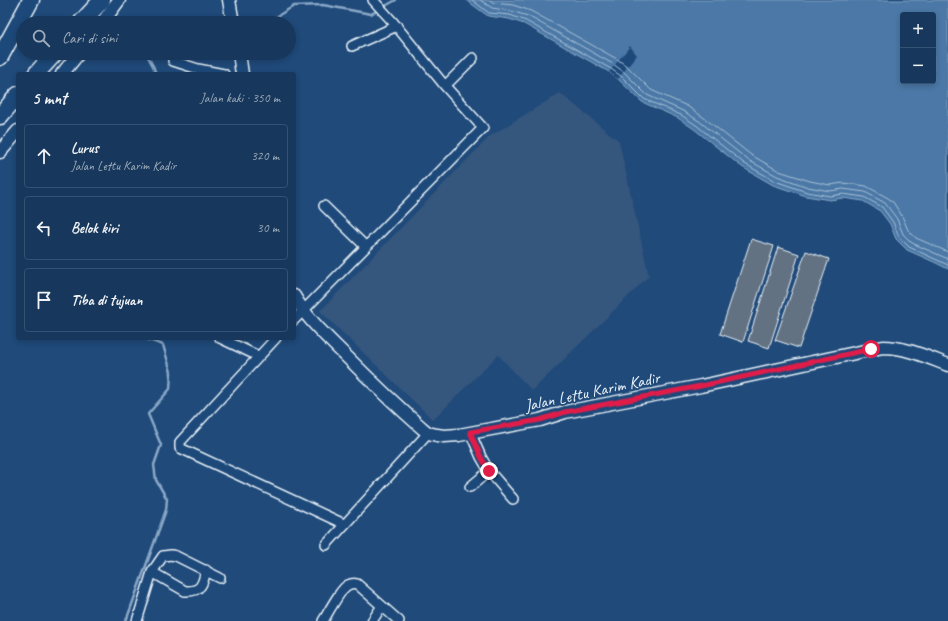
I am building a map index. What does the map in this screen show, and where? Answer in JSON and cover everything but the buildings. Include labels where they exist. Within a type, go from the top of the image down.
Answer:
[{"type":"highway","points":[[22,16],[31,0]]},
{"type":"highway","points":[[87,16],[102,0]]},
{"type":"highway","points":[[0,57],[16,28]]},
{"type":"highway","points":[[38,72],[48,60]]},
{"type":"highway","points":[[0,116],[16,97]]},
{"type":"street","points":[[107,16],[119,0]]},
{"type":"street","points":[[229,0],[232,16]]},
{"type":"street","points":[[296,318],[483,128],[445,86],[397,26],[373,0]]},
{"type":"street","points":[[352,46],[397,26]]},
{"type":"street","points":[[445,86],[473,58]]},
{"type":"street","points":[[64,72],[73,60]]},
{"type":"street","points":[[240,60],[242,72]]},
{"type":"street","points":[[173,61],[198,71]]},
{"type":"street","points":[[0,152],[16,133]]},
{"type":"street","points":[[324,206],[366,246]]},
{"type":"street","points":[[296,299],[303,310],[329,339],[384,394],[428,433],[326,545]]},
{"type":"street","points":[[224,340],[258,356]]},
{"type":"street","points":[[274,340],[180,442],[180,448],[344,524]]},
{"type":"street","name":"Jalan Lettu Karim Kadir","points":[[428,433],[444,436],[540,420],[565,412],[701,386],[883,347],[897,347],[948,365]]},
{"type":"street","points":[[470,432],[489,471],[513,499]]},
{"type":"street","points":[[470,487],[489,471]]},
{"type":"street","points":[[137,621],[152,572],[163,556],[171,555],[206,570],[220,578]]},
{"type":"street","points":[[152,572],[185,591],[190,591],[199,588],[203,582],[206,570]]},
{"type":"street","points":[[323,621],[345,588],[351,583],[357,584],[399,621]]},
{"type":"street","points":[[372,621],[382,606]]},
{"type":"shaded area","points":[[560,93],[619,141],[649,276],[532,391],[498,355],[433,420],[320,311],[490,136]]},
{"type":"water","points":[[466,0],[948,0],[948,269],[907,250],[896,239],[890,224],[880,211],[863,201],[843,198],[830,200],[806,196],[773,185],[742,167],[678,118],[642,102],[609,72],[524,24],[509,19],[488,16]]},
{"type":"pier","points":[[630,46],[637,55],[618,79],[609,72]]},
{"type":"waterway","points":[[278,16],[294,6],[323,5],[371,14],[396,0]]},
{"type":"waterway","points":[[150,60],[155,72]]},
{"type":"waterway","points":[[126,621],[166,510],[167,499],[156,480],[154,465],[161,445],[148,414],[170,389],[171,372],[163,345],[149,340]]},
{"type":"route","points":[[489,471],[470,432],[540,420],[565,412],[701,386],[871,349]]}]
